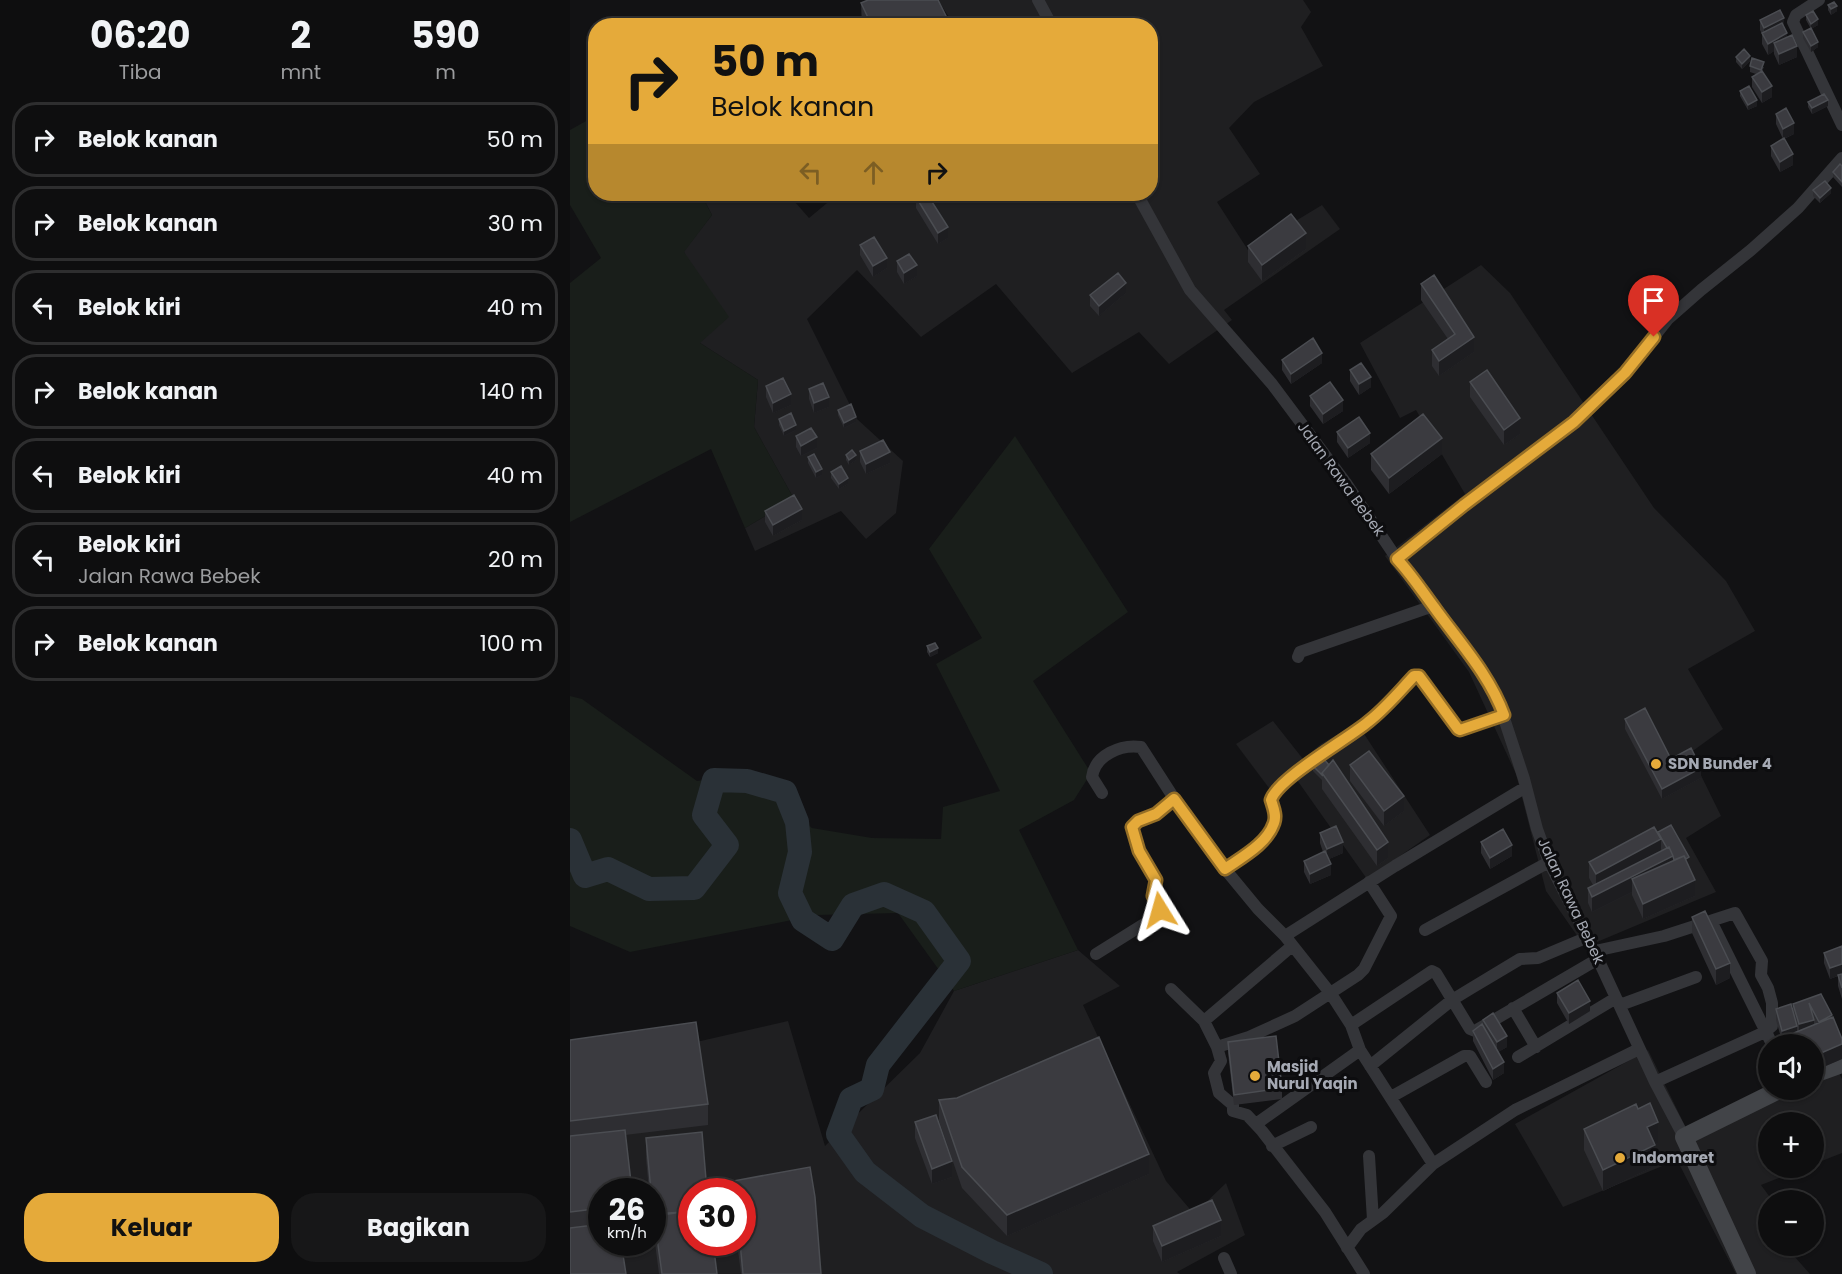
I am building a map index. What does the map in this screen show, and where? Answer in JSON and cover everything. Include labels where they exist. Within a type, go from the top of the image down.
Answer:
[{"type":"street","points":[[1038,0],[1048,18]]},
{"type":"street","points":[[1819,0],[1796,15],[1793,22],[1842,125]]},
{"type":"street","points":[[1397,559],[1574,422],[1625,373],[1668,320],[1798,208],[1842,158]]},
{"type":"street","name":"Jalan Rawa Bebek","points":[[1141,201],[1190,290],[1272,384],[1346,483],[1397,559],[1414,578],[1468,651],[1497,697],[1526,787],[1537,830],[1549,862],[1597,955],[1639,1049],[1684,1137]]},
{"type":"street","points":[[1298,657],[1300,652],[1332,639],[1433,606]]},
{"type":"street","points":[[1225,869],[1258,845],[1269,833],[1275,822],[1271,800],[1276,790],[1302,768],[1377,715],[1414,676],[1419,676],[1460,730],[1504,715]]},
{"type":"street","points":[[1102,794],[1092,777],[1099,759],[1117,750],[1141,747],[1174,799],[1225,869],[1331,994],[1352,1025],[1360,1050],[1433,1164]]},
{"type":"street","points":[[1204,1021],[1288,941],[1370,882],[1526,787]]},
{"type":"street","points":[[1096,954],[1160,914],[1160,907],[1153,896],[1156,880],[1139,851],[1132,827],[1138,821],[1156,814],[1174,799]]},
{"type":"street","points":[[1425,930],[1549,862]]},
{"type":"street","points":[[1217,1047],[1266,1030],[1308,1009],[1364,969],[1391,916],[1370,882]]},
{"type":"street","points":[[1352,1025],[1432,971],[1436,973],[1470,1029],[1475,1031],[1597,955],[1737,913],[1762,961],[1761,975],[1770,995],[1773,1023],[1766,1032],[1655,1082]]},
{"type":"street","points":[[1711,921],[1766,1032]]},
{"type":"street","points":[[1370,1066],[1452,1000],[1520,959],[1538,958],[1588,938]]},
{"type":"street","points":[[1518,1057],[1618,1002],[1696,977]]},
{"type":"street","points":[[1171,989],[1204,1021],[1217,1047],[1221,1061],[1214,1073],[1219,1093],[1233,1104],[1233,1111],[1247,1115],[1256,1124],[1325,1212],[1364,1274]]},
{"type":"street","points":[[1513,1008],[1536,1047]]},
{"type":"street","points":[[1347,1248],[1361,1229],[1433,1164],[1515,1110],[1639,1049]]},
{"type":"street","points":[[1256,1124],[1360,1050]]},
{"type":"street","points":[[1391,1097],[1464,1056],[1470,1056],[1486,1082]]},
{"type":"street","points":[[1824,1070],[1842,1064]]},
{"type":"street","points":[[1747,1274],[1684,1137],[1759,1100]]},
{"type":"street","points":[[1272,1146],[1311,1127]]},
{"type":"street","points":[[1369,1156],[1373,1220]]},
{"type":"street","points":[[1224,1258],[1231,1274]]},
{"type":"shaded area","points":[[938,0],[1303,0],[1311,12],[1301,27],[1323,66],[1254,102],[1229,128],[1260,174],[1217,202],[1248,250],[1322,205],[1340,229],[1224,310],[1232,320],[1169,364],[1139,332],[1072,373],[996,284],[921,337],[857,270],[807,319],[857,419],[903,461],[896,513],[866,539],[841,511],[755,551],[745,528],[794,499],[754,427],[758,380],[700,343],[684,251],[712,215],[705,201],[794,201],[809,218],[830,201],[1158,201],[1158,18],[950,18]]},
{"type":"shaded area","points":[[588,120],[588,201],[705,201],[712,215],[684,252],[729,317],[700,343],[758,380],[754,427],[794,499],[745,528],[711,449],[570,522],[570,283],[601,258],[570,205],[570,130]]},
{"type":"shaded area","points":[[1481,265],[1510,293],[1654,508],[1726,581],[1755,631],[1688,669],[1723,729],[1690,753],[1721,816],[1686,838],[1716,892],[1585,947],[1546,891],[1516,774],[1469,672],[1385,556],[1465,494],[1416,410],[1400,418],[1360,343]]},
{"type":"shaded area","points":[[1015,436],[1128,612],[1033,681],[1091,773],[1074,800],[1019,830],[1078,950],[954,991],[898,913],[817,915],[630,952],[570,926],[570,696],[582,699],[697,781],[748,773],[812,828],[872,838],[941,839],[943,807],[1000,791],[936,664],[982,638],[929,549]]},
{"type":"shaded area","points":[[1273,721],[1303,759],[1321,744],[1357,723],[1430,835],[1367,879],[1297,780],[1275,796],[1236,744]]},
{"type":"shaded area","points":[[1078,950],[1120,986],[1083,1005],[1166,1181],[1194,1214],[1226,1183],[1245,1235],[1177,1272],[1180,1274],[570,1274],[570,1056],[692,1043],[788,1021],[825,1146],[920,1053],[954,991]]},
{"type":"shaded area","points":[[1648,1050],[1691,1138],[1778,1100],[1824,1100],[1824,1080],[1839,1073],[1842,1079],[1842,1153],[1824,1160],[1824,1112],[1758,1112],[1758,1178],[1778,1178],[1761,1185],[1765,1190],[1758,1190],[1758,1256],[1794,1256],[1810,1274],[1736,1274],[1677,1160],[1563,1207],[1515,1124]]},
{"type":"building","points":[[868,0],[938,0],[947,18],[868,18],[861,3]]},
{"type":"building","points":[[1834,2],[1837,6],[1831,9],[1828,5]]},
{"type":"building","points":[[1780,10],[1784,18],[1764,28],[1760,20]]},
{"type":"building","points":[[1813,11],[1818,19],[1811,24],[1806,15]]},
{"type":"building","points":[[1782,23],[1787,33],[1768,44],[1762,33]]},
{"type":"building","points":[[1811,28],[1818,42],[1811,46],[1803,32]]},
{"type":"building","points":[[1792,35],[1797,46],[1779,54],[1774,43]]},
{"type":"building","points":[[1744,49],[1750,56],[1742,64],[1736,57]]},
{"type":"building","points":[[1752,58],[1764,62],[1761,70],[1750,66]]},
{"type":"building","points":[[1762,71],[1772,86],[1762,92],[1752,77]]},
{"type":"building","points":[[1749,86],[1757,100],[1748,105],[1740,91]]},
{"type":"building","points":[[1824,94],[1828,100],[1812,108],[1808,102]]},
{"type":"building","points":[[1786,108],[1794,123],[1783,129],[1776,114]]},
{"type":"building","points":[[1784,138],[1793,154],[1780,162],[1771,146]]},
{"type":"building","points":[[1840,164],[1842,166],[1842,182],[1833,172]]},
{"type":"building","points":[[1825,181],[1831,188],[1820,198],[1813,190]]},
{"type":"building","points":[[918,201],[931,201],[948,227],[938,233]]},
{"type":"building","points":[[1291,214],[1306,233],[1262,265],[1248,246]]},
{"type":"building","points":[[874,237],[887,258],[873,266],[860,245]]},
{"type":"building","points":[[909,254],[917,265],[904,273],[897,261]]},
{"type":"building","points":[[1118,273],[1126,283],[1099,306],[1090,295]]},
{"type":"building","points":[[1434,275],[1474,337],[1439,361],[1432,350],[1455,334],[1421,284]]},
{"type":"building","points":[[1313,338],[1322,353],[1291,374],[1282,360]]},
{"type":"building","points":[[1361,363],[1371,377],[1359,384],[1350,370]]},
{"type":"building","points":[[1487,370],[1520,418],[1504,430],[1470,382]]},
{"type":"building","points":[[783,378],[791,394],[773,403],[766,386]]},
{"type":"building","points":[[1330,382],[1343,400],[1323,414],[1310,396]]},
{"type":"building","points":[[823,383],[829,397],[814,403],[809,389]]},
{"type":"building","points":[[851,404],[856,417],[844,423],[838,410]]},
{"type":"building","points":[[791,413],[796,425],[784,431],[779,419]]},
{"type":"building","points":[[1423,414],[1442,438],[1389,478],[1371,454]]},
{"type":"building","points":[[1359,417],[1370,433],[1348,448],[1337,432]]},
{"type":"building","points":[[811,428],[817,437],[801,446],[796,436]]},
{"type":"building","points":[[883,440],[890,452],[866,464],[860,451]]},
{"type":"building","points":[[852,450],[856,455],[849,460],[846,455]]},
{"type":"building","points":[[814,454],[822,469],[816,472],[808,457]]},
{"type":"building","points":[[841,466],[848,478],[839,484],[831,472]]},
{"type":"building","points":[[794,495],[802,509],[773,525],[765,511]]},
{"type":"building","points":[[935,643],[938,648],[930,652],[927,646]]},
{"type":"building","name":"SDN Bunder 4","points":[[1645,708],[1671,759],[1691,748],[1701,768],[1662,789],[1625,719]]},
{"type":"building","points":[[1369,751],[1404,796],[1384,811],[1350,765]]},
{"type":"building","points":[[1322,757],[1329,765],[1322,775],[1313,766]]},
{"type":"building","points":[[1333,760],[1388,842],[1377,850],[1322,773]]},
{"type":"building","points":[[1671,825],[1689,857],[1686,859],[1684,856],[1674,860],[1669,847],[1667,848],[1658,832]]},
{"type":"building","points":[[1336,826],[1343,842],[1327,849],[1320,833]]},
{"type":"building","points":[[1654,827],[1661,839],[1596,874],[1589,862]]},
{"type":"building","points":[[1503,829],[1512,845],[1490,858],[1481,842]]},
{"type":"building","points":[[1669,847],[1673,856],[1592,897],[1588,888]]},
{"type":"building","points":[[1325,851],[1331,864],[1310,874],[1304,861]]},
{"type":"building","points":[[1684,856],[1695,880],[1643,904],[1632,879]]},
{"type":"building","points":[[1705,911],[1730,963],[1716,969],[1692,917]]},
{"type":"building","points":[[1842,946],[1842,964],[1830,968],[1824,953]]},
{"type":"building","points":[[1842,974],[1842,988],[1838,975]]},
{"type":"building","points":[[1578,980],[1590,1001],[1569,1013],[1557,993]]},
{"type":"building","points":[[1821,994],[1832,1015],[1819,1022],[1809,1003],[1814,1020],[1799,1024],[1793,1004]]},
{"type":"building","points":[[1791,1004],[1797,1026],[1782,1031],[1776,1009]]},
{"type":"building","points":[[1493,1013],[1507,1036],[1497,1042],[1483,1020]]},
{"type":"building","points":[[1833,1017],[1842,1044],[1824,1052],[1824,1034],[1794,1033]]},
{"type":"building","points":[[696,1022],[708,1104],[570,1121],[570,1040]]},
{"type":"building","points":[[1482,1024],[1504,1062],[1493,1069],[1473,1031]]},
{"type":"building","name":"Masjid Nurul Yaqin","points":[[1276,1036],[1282,1088],[1234,1095],[1228,1042]]},
{"type":"building","points":[[1099,1037],[1149,1154],[1007,1215],[962,1167],[939,1100],[957,1098]]},
{"type":"building","points":[[1650,1103],[1658,1122],[1647,1127],[1655,1145],[1603,1170],[1584,1129],[1636,1104],[1638,1109]]},
{"type":"building","points":[[936,1115],[952,1161],[932,1169],[915,1122]]},
{"type":"building","points":[[625,1130],[631,1178],[588,1178],[588,1210],[570,1212],[570,1136]]},
{"type":"building","points":[[702,1132],[706,1178],[678,1178],[678,1212],[666,1213],[666,1178],[650,1178],[646,1138]]},
{"type":"building","points":[[810,1167],[815,1197],[821,1274],[743,1274],[741,1256],[756,1256],[756,1178],[750,1178]]},
{"type":"building","points":[[1212,1200],[1221,1220],[1162,1246],[1153,1226]]},
{"type":"building","points":[[678,1213],[678,1256],[715,1256],[717,1274],[662,1274],[660,1256],[666,1256],[666,1214]]},
{"type":"building","points":[[588,1226],[588,1256],[623,1256],[626,1274],[570,1274],[570,1228]]},
{"type":"waterway","points":[[570,840],[585,876],[608,869],[649,889],[694,888],[727,845],[704,815],[714,780],[747,781],[785,792],[797,822],[800,852],[790,893],[803,920],[832,939],[853,905],[884,894],[924,912],[959,961],[878,1065],[872,1089],[851,1099],[838,1134],[865,1172],[922,1216],[1041,1274]]},
{"type":"place","name":"SDN Bunder 4","points":[[1656,764]]},
{"type":"place","name":"Masjid Nurul Yaqin","points":[[1255,1076]]},
{"type":"place","name":"Indomaret","points":[[1620,1158]]},
{"type":"route","points":[[1160,910],[1153,896],[1157,885],[1154,874],[1139,851],[1131,830],[1138,821],[1156,814],[1174,799],[1225,869],[1258,845],[1269,833],[1275,822],[1271,800],[1276,790],[1302,768],[1365,725],[1414,676],[1419,676],[1456,728],[1460,730],[1504,715],[1497,697],[1468,651],[1414,578],[1397,559],[1574,422],[1625,373],[1654,337]]}]
